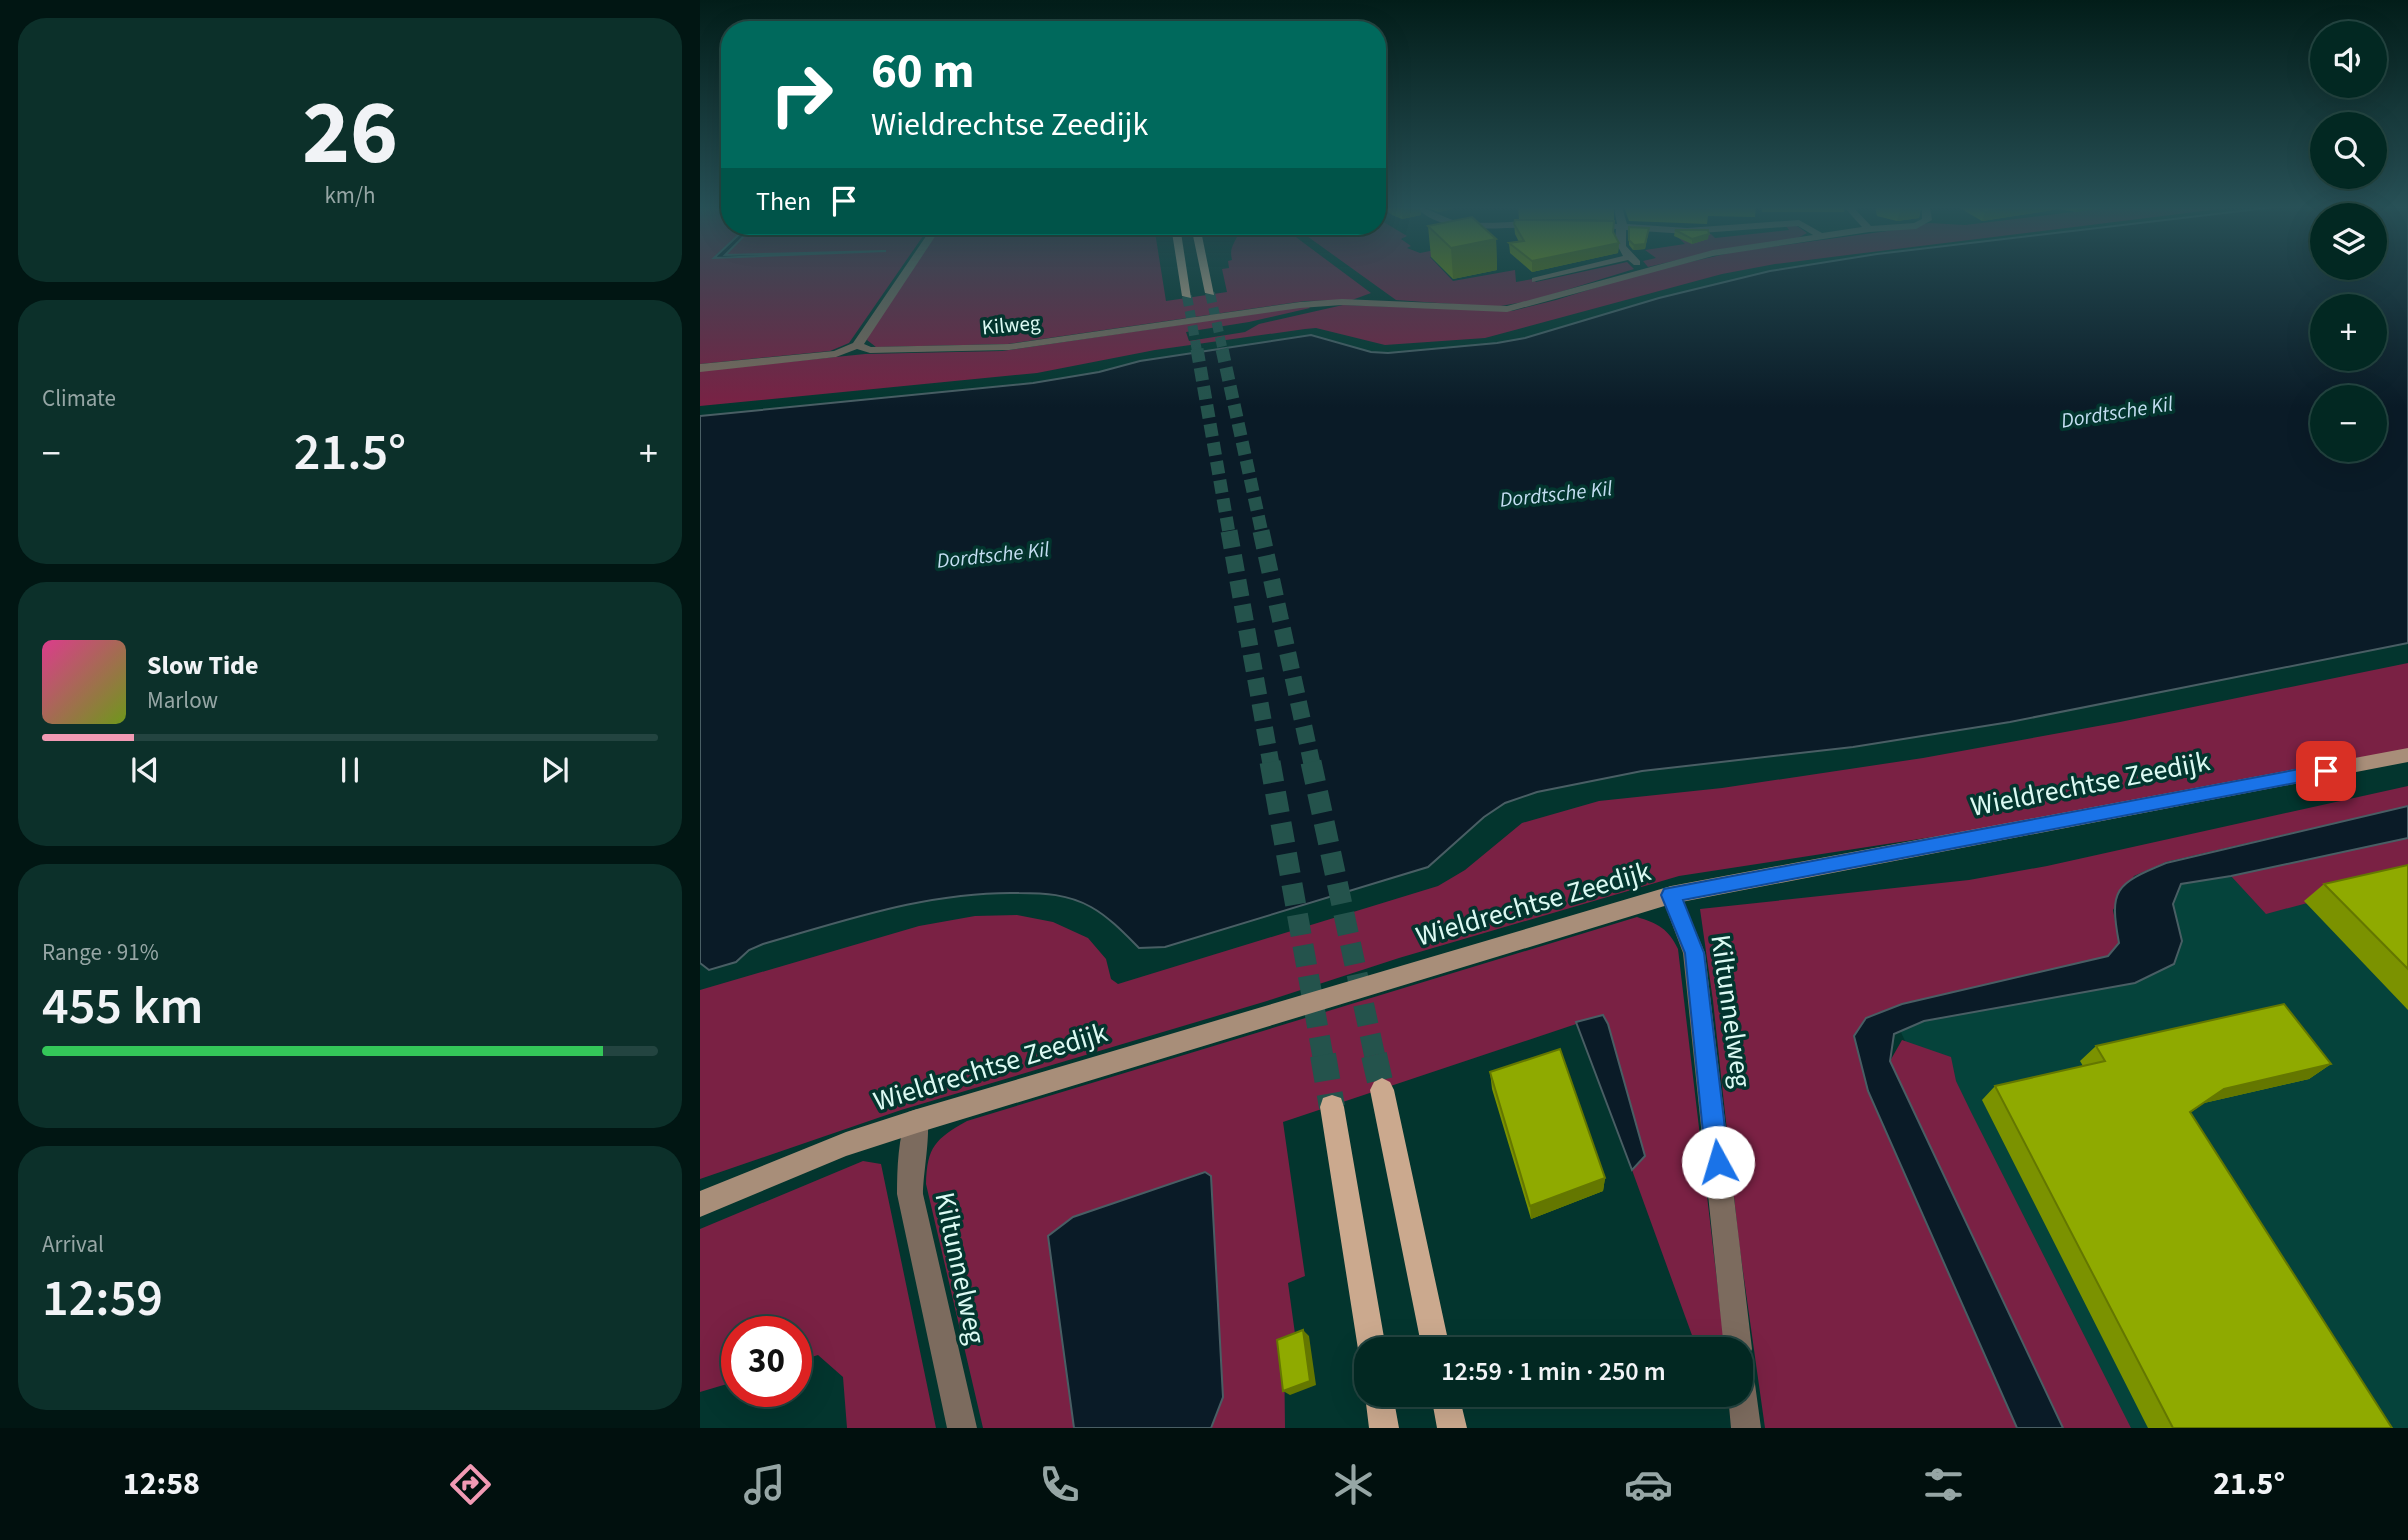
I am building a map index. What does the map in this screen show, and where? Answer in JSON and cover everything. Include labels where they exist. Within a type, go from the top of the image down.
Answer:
[{"type":"main road","points":[[1183,274],[1187,296]]},
{"type":"main road","points":[[1206,274],[1210,293]]},
{"type":"main road","points":[[1382,1090],[1433,1337]]},
{"type":"main road","points":[[1332,1107],[1369,1337]]},
{"type":"main road","points":[[1381,1407],[1384,1428]]},
{"type":"main road","points":[[1448,1407],[1452,1428]]},
{"type":"street","points":[[857,345],[905,274]]},
{"type":"street","points":[[1536,279],[1559,274]]},
{"type":"street","name":"Kilweg","points":[[700,368],[836,354],[857,345],[870,349],[1009,347],[1268,309],[1342,302],[1507,309],[1634,274]]},
{"type":"street","name":"Wieldrechtse Zeedijk","points":[[700,1204],[846,1144],[917,1121],[1671,895],[2408,755]]},
{"type":"street","name":"Kiltunnelweg","points":[[1671,895],[1694,953],[1737,1337]]},
{"type":"street","name":"Kiltunnelweg","points":[[917,1121],[910,1170],[910,1194],[962,1428]]},
{"type":"street","points":[[1744,1407],[1746,1428]]},
{"type":"shaded area","points":[[700,274],[897,274],[849,343],[830,351],[700,364]]},
{"type":"shaded area","points":[[909,274],[1162,274],[1166,301],[1227,292],[1223,274],[1345,274],[1371,293],[1352,300],[1305,301],[1008,344],[876,347],[867,340]]},
{"type":"shaded area","points":[[1359,274],[1446,274],[1453,281],[1494,274],[1515,274],[1516,282],[1533,279],[1536,282],[1574,274],[1619,274],[1534,300],[1495,307],[1396,300]]},
{"type":"shaded area","points":[[1641,274],[1724,274],[1485,338],[1385,345],[1316,328],[1155,350],[1037,373],[700,406],[700,371],[865,354],[1002,351],[1308,306],[1310,308],[1249,322],[1186,332],[1189,341],[1245,332],[1259,324],[1343,305],[1512,311]]},
{"type":"shaded area","points":[[2408,663],[2408,756],[2023,823],[1679,876],[1399,958],[1267,1001],[901,1110],[700,1179],[700,990],[919,926],[975,916],[1017,915],[1053,922],[1088,938],[1106,959],[1111,979],[1118,984],[1438,886],[1465,870],[1522,823],[1599,801],[1722,788],[1923,758],[2120,722]]},
{"type":"shaded area","points":[[2408,786],[2408,806],[2166,862],[2134,876],[2113,910],[2119,943],[2108,956],[1902,1004],[1855,1036],[1868,1091],[2017,1428],[1765,1428],[1739,1243],[1713,1001],[1700,909],[1969,880],[2047,866]]},
{"type":"shaded area","points":[[2408,838],[2408,876],[2266,914],[2231,876]]},
{"type":"shaded area","points":[[2408,865],[2408,1428],[2090,1428],[1896,1022],[2169,887],[2231,871]]},
{"type":"shaded area","points":[[1637,917],[1662,928],[1671,936],[1678,949],[1724,1337],[1693,1337],[1632,1170],[1645,1156],[1603,1015],[1283,1122],[1305,1276],[1288,1283],[1296,1341],[1284,1345],[1285,1428],[1211,1428],[1223,1397],[1211,1177],[1205,1172],[1048,1236],[1074,1428],[983,1428],[926,1184],[928,1161],[935,1145],[947,1133],[967,1121]]},
{"type":"shaded area","points":[[1902,1040],[1951,1057],[1956,1081],[1971,1112],[2131,1428],[2063,1428],[1890,1061]]},
{"type":"shaded area","points":[[863,1161],[881,1164],[936,1428],[847,1428],[843,1377],[818,1355],[812,1357],[812,1316],[721,1316],[721,1386],[700,1392],[700,1229]]},
{"type":"water","name":"Dordtsche Kil","points":[[1759,274],[2310,274],[2310,280],[2387,280],[2387,274],[2408,274],[2408,643],[2010,722],[1853,747],[1642,771],[1537,792],[1505,803],[1484,817],[1428,867],[1165,947],[1139,948],[1104,916],[1074,899],[1038,893],[986,894],[921,902],[857,917],[763,944],[749,950],[736,962],[709,970],[700,963],[700,416],[1033,383],[1099,372],[1140,361],[1311,335],[1371,352],[1388,353],[1525,338],[1659,298]]},
{"type":"water","points":[[2408,806],[2408,838],[2181,884],[2173,904],[2182,941],[2174,964],[2135,983],[1924,1021],[1894,1034],[1890,1061],[2063,1428],[2017,1428],[1868,1091],[1854,1036],[1866,1018],[1902,1004],[2108,956],[2119,943],[2115,911],[2120,891],[2126,883],[2166,863]]},
{"type":"water","points":[[1603,1015],[1608,1024],[1645,1156],[1632,1170],[1576,1022]]},
{"type":"water","points":[[1205,1172],[1211,1176],[1223,1397],[1211,1428],[1074,1428],[1048,1236],[1073,1217]]},
{"type":"building","points":[[2408,865],[2408,969],[2324,884]]},
{"type":"building","points":[[2284,1004],[2331,1064],[2224,1089],[2190,1112],[2392,1428],[2173,1428],[1995,1086],[2105,1061],[2096,1046]]},
{"type":"building","points":[[1560,1049],[1605,1178],[1530,1206],[1490,1072]]},
{"type":"building","points":[[1303,1330],[1310,1381],[1283,1391],[1277,1340]]},
{"type":"tunnel","points":[[1210,293],[1223,351]]},
{"type":"tunnel","points":[[1187,296],[1197,351]]},
{"type":"tunnel","points":[[1197,349],[1229,533]]},
{"type":"tunnel","points":[[1222,349],[1262,533]]},
{"type":"tunnel","points":[[1229,531],[1271,764]]},
{"type":"tunnel","points":[[1261,531],[1312,764]]},
{"type":"tunnel","points":[[1270,762],[1323,1057]]},
{"type":"tunnel","points":[[1311,762],[1375,1057]]},
{"type":"tunnel","points":[[1323,1055],[1332,1107]]},
{"type":"tunnel","points":[[1374,1055],[1382,1090]]},
{"type":"route","points":[[1718,1162],[1694,953],[1692,942],[1671,895],[2326,771]]}]
